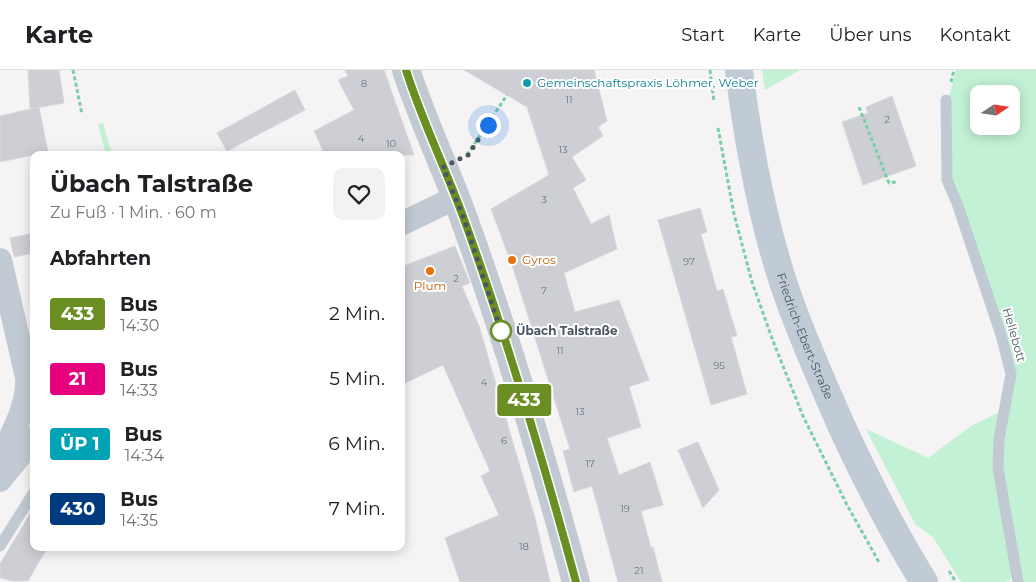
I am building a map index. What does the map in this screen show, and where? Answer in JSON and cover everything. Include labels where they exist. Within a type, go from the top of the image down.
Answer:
[{"type":"main road","name":"Friedrich-Ebert-Straße","points":[[739,70],[745,116],[762,208],[787,292],[812,360],[856,457],[885,515],[924,582]]},
{"type":"street","points":[[406,70],[456,198],[520,389],[576,582]]},
{"type":"street","points":[[405,222],[456,198]]},
{"type":"street","points":[[0,260],[28,388],[0,474]]},
{"type":"street","points":[[0,474],[30,442]]},
{"type":"lane","name":"Hellebott","points":[[946,100],[947,180],[957,203],[1001,335],[1011,374],[999,439],[998,468],[1018,582]]},
{"type":"lane","points":[[0,546],[30,498]]},
{"type":"path","points":[[73,70],[82,114]]},
{"type":"path","points":[[443,167],[468,155],[507,95]]},
{"type":"path","points":[[859,107],[889,183],[896,182]]},
{"type":"green space","points":[[762,70],[800,70],[765,90]]},
{"type":"green space","points":[[956,70],[1036,70],[1036,582],[1020,582],[1001,471],[1002,440],[1012,387],[952,180],[948,101]]},
{"type":"green space","points":[[103,123],[111,151],[105,151],[98,124]]},
{"type":"green space","points":[[1000,412],[997,427],[1015,573],[1006,582],[961,582],[933,537],[915,524],[866,429],[928,458],[971,426]]},
{"type":"building","points":[[28,70],[59,70],[64,103],[30,109]]},
{"type":"building","points":[[345,70],[384,70],[414,155],[405,155],[405,151],[323,151],[314,131],[354,110],[338,80],[348,76]]},
{"type":"building","points":[[464,70],[594,70],[607,121],[598,127],[603,136],[572,157],[586,180],[573,188],[591,224],[609,215],[617,249],[564,273],[575,312],[619,300],[649,380],[629,387],[641,427],[607,438],[619,475],[650,462],[663,505],[641,511],[662,582],[618,582],[592,486],[574,492],[563,451],[570,449],[513,268],[491,209],[549,175],[527,107]]},
{"type":"building","points":[[295,90],[305,110],[227,151],[217,133]]},
{"type":"building","points":[[892,96],[916,166],[863,185],[842,122],[868,113],[866,107]]},
{"type":"building","points":[[39,107],[48,151],[30,151],[30,156],[0,162],[0,116]]},
{"type":"building","points":[[700,208],[707,232],[701,234],[717,291],[723,289],[737,336],[731,337],[747,394],[711,405],[658,220]]},
{"type":"building","points":[[30,234],[30,254],[14,257],[10,238]]},
{"type":"building","points":[[455,246],[470,283],[462,286],[479,326],[535,518],[550,582],[460,582],[445,538],[499,515],[481,476],[490,471],[443,365],[405,383],[405,265]]},
{"type":"building","points":[[698,442],[719,490],[703,508],[678,450]]},
{"type":"building","points":[[30,514],[30,551],[45,551],[28,581],[13,581],[0,578],[0,564]]},
{"type":"bus line","name":"433","points":[[406,70],[464,219],[506,344],[532,427],[576,582]]},
{"type":"place","name":"Gemeinschaftspraxis Löhmer, Weber","points":[[527,83]]},
{"type":"place","name":"Gyros","points":[[512,260]]},
{"type":"place","name":"Plum","points":[[430,271]]},
{"type":"place","name":"Übach Talstraße","points":[[501,331]]},
{"type":"route","points":[[488,125],[468,155],[443,167],[464,219],[501,331]]}]
